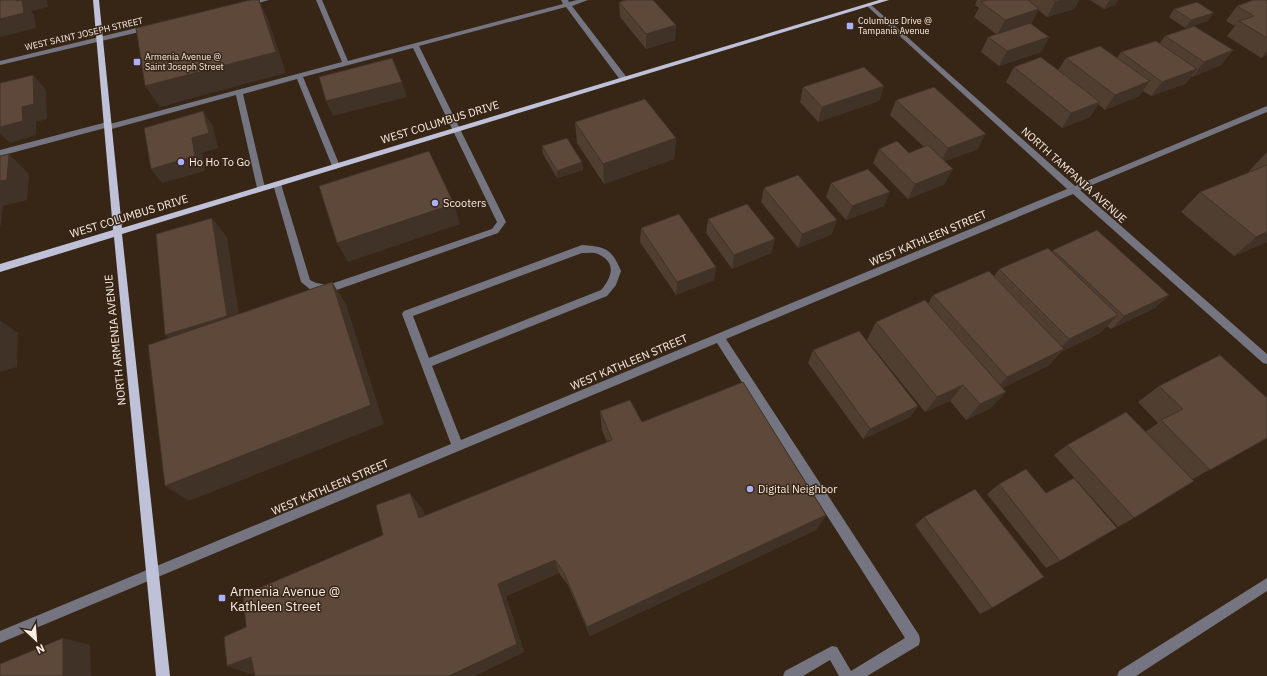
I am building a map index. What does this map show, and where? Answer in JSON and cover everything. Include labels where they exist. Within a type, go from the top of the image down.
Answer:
[{"type":"main road","name":"NORTH ARMENIA AVENUE","points":[[96,0],[117,232],[154,574],[163,676]]},
{"type":"main road","name":"WEST COLUMBUS DRIVE","points":[[0,268],[886,0]]},
{"type":"street","points":[[243,5],[266,0]]},
{"type":"street","points":[[319,0],[346,64]]},
{"type":"street","points":[[0,153],[346,64],[566,2],[585,0]]},
{"type":"street","points":[[566,2],[624,79]]},
{"type":"street","name":"NORTH TAMPANIA AVENUE","points":[[869,5],[1074,190],[1267,360]]},
{"type":"street","name":"WEST SAINT JOSEPH STREET","points":[[0,63],[158,25]]},
{"type":"street","points":[[277,184],[306,282],[314,286],[328,288],[342,284],[495,231],[502,222],[415,45]]},
{"type":"street","points":[[299,76],[336,166]]},
{"type":"street","points":[[239,92],[261,188]]},
{"type":"street","name":"WEST KATHLEEN STREET","points":[[0,637],[1267,109]]},
{"type":"street","points":[[426,364],[604,293],[613,282],[616,271],[611,259],[600,250],[582,249],[407,314],[426,364],[458,447]]},
{"type":"street","points":[[720,338],[914,640],[856,676]]},
{"type":"street","points":[[1124,676],[1267,584]]},
{"type":"street","points":[[790,676],[832,652],[847,676]]},
{"type":"building","points":[[0,0],[22,0],[24,13],[0,19]]},
{"type":"building","points":[[250,0],[259,0],[276,52],[145,86],[136,28]]},
{"type":"building","points":[[626,0],[653,0],[676,25],[646,34],[619,2]]},
{"type":"building","points":[[987,0],[1028,0],[1039,9],[1005,20],[981,2]]},
{"type":"building","points":[[1253,0],[1267,0],[1267,38],[1239,21],[1254,16],[1237,6]]},
{"type":"building","points":[[1197,2],[1214,13],[1191,20],[1174,9]]},
{"type":"building","points":[[1030,23],[1049,37],[1007,51],[988,37]]},
{"type":"building","points":[[1194,26],[1233,50],[1204,62],[1165,36]]},
{"type":"building","points":[[1156,41],[1197,69],[1162,82],[1121,52]]},
{"type":"building","points":[[1100,46],[1150,81],[1115,95],[1066,58]]},
{"type":"building","points":[[1041,57],[1100,102],[1071,113],[1014,67]]},
{"type":"building","points":[[392,58],[402,82],[326,101],[319,77]]},
{"type":"building","points":[[864,67],[884,86],[822,107],[803,87]]},
{"type":"building","points":[[33,75],[34,104],[22,107],[23,121],[0,127],[0,83]]},
{"type":"building","points":[[934,87],[986,134],[948,148],[896,100]]},
{"type":"building","points":[[645,99],[676,138],[603,164],[575,122]]},
{"type":"building","points":[[203,111],[209,133],[192,138],[195,156],[151,169],[144,128]]},
{"type":"building","points":[[567,138],[582,162],[557,171],[542,146]]},
{"type":"building","points":[[897,141],[909,153],[928,145],[953,169],[915,184],[879,149]]},
{"type":"building","points":[[429,151],[454,204],[337,243],[319,186]]},
{"type":"building","points":[[9,154],[7,180],[0,181],[0,156]]},
{"type":"building","points":[[1267,165],[1267,232],[1256,237],[1200,192]]},
{"type":"building","points":[[868,169],[890,192],[852,206],[831,183]]},
{"type":"building","points":[[798,175],[837,220],[802,234],[764,188]]},
{"type":"building","points":[[747,204],[775,239],[734,255],[708,219]]},
{"type":"building","points":[[679,214],[716,267],[677,282],[641,228]]},
{"type":"building","points":[[212,218],[227,316],[165,335],[156,234]]},
{"type":"building","points":[[1097,230],[1169,295],[1124,316],[1053,250]]},
{"type":"building","points":[[1048,248],[1118,315],[1069,339],[999,269]]},
{"type":"building","points":[[989,271],[1064,349],[1007,377],[933,295]]},
{"type":"building","points":[[332,282],[371,405],[165,486],[148,345]]},
{"type":"building","points":[[925,300],[1006,392],[980,404],[963,385],[937,397],[876,322]]},
{"type":"building","points":[[859,331],[918,406],[870,429],[813,350]]},
{"type":"building","points":[[1220,355],[1267,398],[1267,438],[1210,470],[1161,420],[1183,409],[1159,386]]},
{"type":"building","points":[[743,382],[826,515],[587,627],[564,573],[555,560],[498,584],[517,644],[449,676],[255,676],[251,657],[227,666],[224,637],[246,627],[243,595],[383,535],[376,505],[410,493],[419,518],[612,440],[600,411],[630,400],[642,422]]},
{"type":"building","points":[[1126,412],[1194,481],[1134,518],[1067,445]]},
{"type":"building","points":[[1026,469],[1046,493],[1074,478],[1117,528],[1060,561],[999,484]]},
{"type":"building","points":[[975,489],[1044,577],[992,608],[924,517]]},
{"type":"building","points":[[63,638],[63,676],[0,676],[0,664]]},
{"type":"place","name":"Columbus Drive @ Tampania Avenue","points":[[850,26]]},
{"type":"place","name":"Armenia Avenue @ Saint Joseph Street","points":[[137,62]]},
{"type":"place","name":"Ho Ho To Go","points":[[181,162]]},
{"type":"place","name":"Scooters","points":[[435,203]]},
{"type":"place","name":"Digital Neighbor","points":[[750,489]]},
{"type":"place","name":"Armenia Avenue @ Kathleen Street","points":[[222,598]]}]
